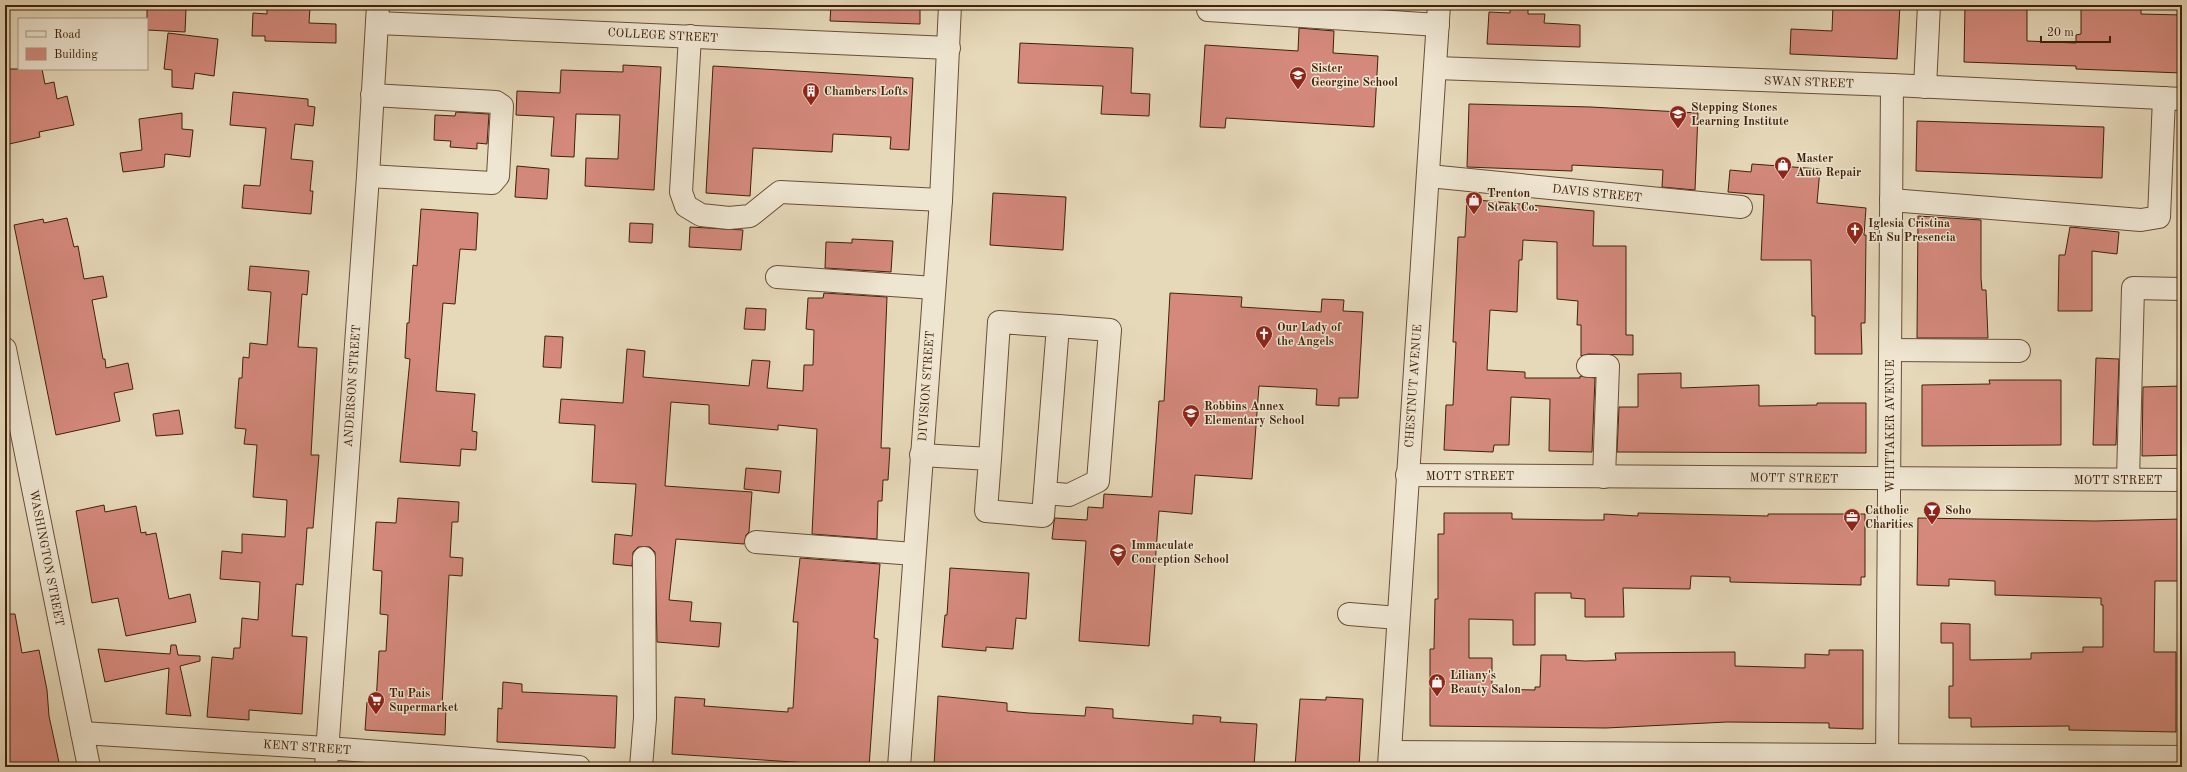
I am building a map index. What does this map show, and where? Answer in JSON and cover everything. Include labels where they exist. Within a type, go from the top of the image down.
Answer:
[{"type":"street","name":"DIVISION STREET","points":[[899,767],[941,200],[950,5]]},
{"type":"street","points":[[1925,87],[1929,5]]},
{"type":"street","points":[[1208,10],[1438,15]]},
{"type":"street","name":"COLLEGE STREET","points":[[377,14],[690,36],[949,48]]},
{"type":"street","name":"ANDERSON STREET","points":[[326,757],[368,176],[377,14]]},
{"type":"street","name":"CHESTNUT AVENUE","points":[[1389,759],[1407,475],[1429,176],[1438,15]]},
{"type":"street","points":[[690,36],[681,192],[686,206],[701,215],[729,218],[750,216],[780,192],[941,200]]},
{"type":"street","name":"SWAN STREET","points":[[1436,68],[1892,85],[2173,99]]},
{"type":"street","name":"WHITTAKER AVENUE","points":[[1887,761],[1892,85]]},
{"type":"street","points":[[368,176],[492,183],[498,176],[502,106],[496,102],[372,95]]},
{"type":"street","points":[[1890,200],[2142,220],[2159,217],[2173,99]]},
{"type":"street","name":"DAVIS STREET","points":[[1429,176],[1741,207]]},
{"type":"street","points":[[777,277],[934,288]]},
{"type":"street","points":[[2128,479],[2133,288],[2182,289]]},
{"type":"street","points":[[1045,493],[1069,495],[1098,481],[1110,330],[1058,326],[999,322],[986,511],[1043,516],[1058,326]]},
{"type":"street","name":"WASHINGTON STREET","points":[[5,349],[89,767]]},
{"type":"street","points":[[1891,350],[2019,351]]},
{"type":"street","points":[[1588,366],[1608,366],[1604,477]]},
{"type":"street","points":[[921,455],[990,458]]},
{"type":"street","name":"MOTT STREET","points":[[1407,475],[2182,480]]},
{"type":"street","points":[[756,542],[914,554]]},
{"type":"street","points":[[641,767],[645,718],[644,558]]},
{"type":"street","points":[[1349,614],[1398,618]]},
{"type":"street","name":"KENT STREET","points":[[82,733],[326,757],[579,767]]},
{"type":"street","points":[[1389,759],[1887,761],[2182,757]]},
{"type":"building","points":[[831,5],[920,5],[920,24],[830,21]]},
{"type":"building","points":[[1833,5],[1900,5],[1897,59],[1790,54],[1791,29],[1832,31]]},
{"type":"building","points":[[1965,5],[2001,5],[2001,7],[2027,8],[2027,41],[2076,43],[2076,35],[2081,34],[2081,6],[2141,5],[2141,14],[2182,15],[2182,73],[2076,69],[2076,66],[1964,62]]},
{"type":"building","points":[[147,7],[186,9],[185,32],[148,30]]},
{"type":"building","points":[[267,7],[310,8],[309,23],[336,24],[336,43],[265,41],[265,36],[252,36],[253,13],[267,14]]},
{"type":"building","points":[[1510,8],[1528,8],[1528,14],[1545,14],[1544,23],[1580,25],[1580,47],[1487,44],[1489,12],[1510,13]]},
{"type":"building","points":[[1299,28],[1334,31],[1333,53],[1378,56],[1374,127],[1226,118],[1225,128],[1200,127],[1205,45],[1298,51]]},
{"type":"building","points":[[168,33],[218,39],[214,76],[195,73],[193,89],[172,87],[172,70],[164,69]]},
{"type":"building","points":[[1020,43],[1133,48],[1131,93],[1150,94],[1149,116],[1101,114],[1103,86],[1018,83]]},
{"type":"building","points":[[623,65],[661,67],[654,190],[585,186],[586,158],[618,159],[620,115],[576,114],[574,157],[551,156],[554,117],[516,115],[517,91],[560,93],[561,70],[623,72]]},
{"type":"building","name":"Chambers Lofts","points":[[713,66],[913,78],[909,150],[890,149],[891,137],[833,134],[832,152],[753,148],[750,196],[706,193]]},
{"type":"building","points":[[5,69],[42,70],[45,84],[54,82],[57,99],[67,96],[74,125],[39,132],[40,137],[5,145]]},
{"type":"building","points":[[233,92],[308,99],[308,106],[315,107],[313,126],[295,124],[291,159],[313,161],[310,191],[313,191],[311,214],[242,208],[244,185],[260,186],[266,128],[230,125]]},
{"type":"building","points":[[1469,104],[1591,107],[1698,113],[1695,190],[1662,187],[1663,170],[1572,165],[1572,171],[1467,167]]},
{"type":"building","points":[[456,112],[489,114],[487,144],[477,143],[477,149],[450,147],[451,141],[434,140],[435,115],[455,116]]},
{"type":"building","points":[[182,113],[182,129],[193,130],[190,157],[165,154],[164,167],[123,172],[120,153],[142,150],[139,119]]},
{"type":"building","points":[[1917,121],[2104,127],[2102,178],[1916,171]]},
{"type":"building","points":[[1752,164],[1820,169],[1817,203],[1866,208],[1864,235],[1866,235],[1865,323],[1861,323],[1862,354],[1815,354],[1815,316],[1812,316],[1811,260],[1761,260],[1764,195],[1728,192],[1730,170],[1751,172]]},
{"type":"building","points":[[517,166],[549,169],[547,199],[515,197]]},
{"type":"building","points":[[993,193],[1066,197],[1063,250],[990,245]]},
{"type":"building","points":[[1467,199],[1594,211],[1593,246],[1626,246],[1626,335],[1633,335],[1633,355],[1588,354],[1581,356],[1581,325],[1577,325],[1578,301],[1557,299],[1557,242],[1523,240],[1522,260],[1519,260],[1517,312],[1490,310],[1487,370],[1525,372],[1525,378],[1580,378],[1580,376],[1595,378],[1592,452],[1549,451],[1550,399],[1511,397],[1509,445],[1494,445],[1493,452],[1444,450],[1446,405],[1453,405],[1456,342],[1453,342],[1458,237],[1465,237]]},
{"type":"building","points":[[421,209],[478,213],[476,250],[460,249],[455,304],[443,303],[436,391],[475,394],[472,431],[477,432],[476,450],[461,449],[460,466],[400,462],[410,359],[405,358],[407,323],[409,323],[413,265],[417,266]]},
{"type":"building","points":[[1918,216],[1981,220],[1981,278],[1982,290],[1986,290],[1988,338],[1917,338]]},
{"type":"building","points":[[67,218],[74,247],[78,246],[84,279],[103,276],[107,297],[92,300],[106,368],[128,363],[133,389],[114,393],[120,421],[56,435],[14,225],[43,219],[44,223]]},
{"type":"building","points":[[630,223],[653,224],[652,243],[629,242]]},
{"type":"building","points":[[690,227],[743,230],[741,250],[689,247]]},
{"type":"building","points":[[2070,227],[2119,232],[2117,254],[2092,251],[2092,311],[2058,311],[2059,255],[2065,255]]},
{"type":"building","points":[[852,239],[893,241],[891,272],[825,268],[826,242],[852,243]]},
{"type":"building","points":[[250,266],[309,271],[307,295],[302,294],[298,347],[317,348],[311,455],[319,455],[313,528],[307,528],[303,585],[296,584],[292,636],[307,637],[302,714],[249,710],[249,720],[207,717],[212,657],[233,659],[234,648],[240,648],[242,618],[258,620],[260,582],[220,579],[222,551],[242,553],[242,534],[285,537],[287,500],[253,497],[257,445],[244,444],[246,429],[235,428],[239,378],[242,378],[243,357],[249,358],[250,343],[267,345],[271,292],[248,290]]},
{"type":"building","points":[[824,293],[887,297],[881,448],[890,448],[888,480],[883,480],[882,501],[878,501],[877,539],[812,534],[817,429],[778,425],[778,430],[709,424],[709,405],[671,402],[665,486],[752,492],[749,532],[746,535],[744,544],[676,539],[669,600],[692,602],[690,621],[721,623],[719,647],[657,642],[655,552],[650,547],[638,547],[633,552],[632,566],[613,564],[615,534],[632,536],[636,484],[592,482],[595,425],[559,423],[561,399],[623,403],[627,349],[645,351],[643,377],[749,386],[752,360],[770,361],[767,388],[803,391],[804,365],[813,365],[814,330],[806,329],[808,298],[823,298]]},
{"type":"building","points":[[1170,293],[1242,297],[1241,307],[1321,312],[1322,299],[1344,300],[1343,311],[1363,312],[1358,398],[1339,398],[1339,406],[1316,405],[1317,389],[1259,386],[1252,479],[1195,475],[1192,514],[1159,511],[1149,646],[1079,641],[1086,541],[1052,539],[1055,518],[1087,520],[1088,507],[1103,508],[1104,494],[1152,497],[1159,401],[1164,401]]},
{"type":"building","points":[[746,308],[766,309],[765,330],[744,329]]},
{"type":"building","points":[[545,336],[563,337],[561,368],[543,367]]},
{"type":"building","points":[[2096,358],[2119,359],[2116,445],[2093,445]]},
{"type":"building","points":[[1681,373],[1681,388],[1759,385],[1759,406],[1817,405],[1817,403],[1866,403],[1866,453],[1617,452],[1619,407],[1638,407],[1638,374]]},
{"type":"building","points":[[1989,380],[2061,380],[2061,445],[1922,446],[1922,385],[1990,384]]},
{"type":"building","points":[[2182,386],[2182,455],[2142,456],[2143,387]]},
{"type":"building","points":[[179,410],[183,434],[156,436],[153,414]]},
{"type":"building","points":[[746,468],[781,471],[779,493],[744,489]]},
{"type":"building","points":[[398,498],[459,502],[458,522],[452,522],[450,557],[463,558],[462,576],[449,575],[442,706],[446,707],[445,735],[365,730],[367,702],[376,703],[379,651],[386,651],[388,615],[380,614],[382,571],[373,570],[376,522],[396,523]]},
{"type":"building","points":[[104,505],[105,512],[136,506],[141,533],[146,532],[146,535],[156,533],[169,599],[190,594],[196,622],[126,636],[118,598],[92,603],[76,511]]},
{"type":"building","points":[[1444,513],[1512,513],[1512,519],[1586,520],[1604,520],[1604,514],[1638,516],[1638,513],[1768,516],[1768,514],[1865,514],[1865,577],[1861,577],[1861,585],[1730,582],[1730,577],[1691,576],[1690,589],[1623,588],[1624,617],[1585,617],[1585,599],[1571,598],[1571,593],[1535,593],[1535,645],[1513,645],[1513,620],[1469,619],[1469,658],[1492,658],[1492,689],[1535,690],[1535,687],[1540,687],[1541,655],[1566,655],[1566,660],[1585,661],[1616,660],[1615,653],[1735,652],[1735,666],[1805,668],[1805,654],[1829,655],[1829,650],[1863,650],[1863,729],[1829,728],[1829,723],[1727,722],[1606,728],[1430,726],[1430,649],[1434,649],[1435,599],[1438,599],[1438,534],[1444,534]]},
{"type":"building","points":[[1918,518],[2095,521],[2182,519],[2182,581],[2155,581],[2154,652],[2176,652],[2176,732],[2069,730],[2069,726],[1971,727],[1971,718],[1949,718],[1949,686],[1953,686],[1953,643],[1941,643],[1941,623],[1970,624],[1970,660],[2031,659],[2031,653],[2083,652],[2083,647],[2103,647],[2103,605],[2101,605],[2101,598],[1995,595],[1995,581],[1949,579],[1949,586],[1917,585]]},
{"type":"building","points":[[800,558],[880,564],[874,638],[878,639],[869,767],[672,754],[675,697],[705,699],[704,706],[788,712],[788,708],[793,708],[798,622],[793,622]]},
{"type":"building","points":[[950,568],[1029,573],[1026,619],[1016,618],[1013,649],[986,647],[986,651],[942,647],[945,615],[947,615]]},
{"type":"building","points":[[5,614],[15,614],[22,653],[39,650],[47,690],[49,716],[60,767],[5,767]]},
{"type":"building","points":[[171,645],[176,645],[178,655],[200,656],[200,661],[180,666],[191,716],[166,714],[169,668],[105,682],[98,649],[170,654]]},
{"type":"building","points":[[503,682],[522,684],[522,692],[617,696],[615,748],[497,742],[498,708],[502,709]]},
{"type":"building","points":[[938,696],[1007,703],[1007,711],[1029,713],[1085,716],[1086,707],[1113,709],[1113,718],[1193,724],[1193,715],[1221,717],[1220,722],[1257,724],[1254,767],[934,766]]},
{"type":"building","points":[[1326,697],[1363,699],[1359,767],[1295,767],[1300,699],[1326,700]]},
{"type":"place","name":"Sister Georgine School","points":[[1298,90]]},
{"type":"place","name":"Chambers Lofts","points":[[811,106]]},
{"type":"place","name":"Stepping Stones Learning Institute","points":[[1678,129]]},
{"type":"place","name":"Master Auto Repair","points":[[1783,180]]},
{"type":"place","name":"Trenton Steak Co.","points":[[1474,215]]},
{"type":"place","name":"Iglesia Cristina En Su Presencia","points":[[1855,245]]},
{"type":"place","name":"Our Lady of the Angels","points":[[1264,349]]},
{"type":"place","name":"Robbins Annex Elementary School","points":[[1191,428]]},
{"type":"place","name":"Soho","points":[[1932,525]]},
{"type":"place","name":"Catholic Charities","points":[[1852,532]]},
{"type":"place","name":"Immaculate Conception School","points":[[1118,567]]},
{"type":"place","name":"Liliany's Beauty Salon","points":[[1437,697]]},
{"type":"place","name":"Tu Pais Supermarket","points":[[376,715]]}]
